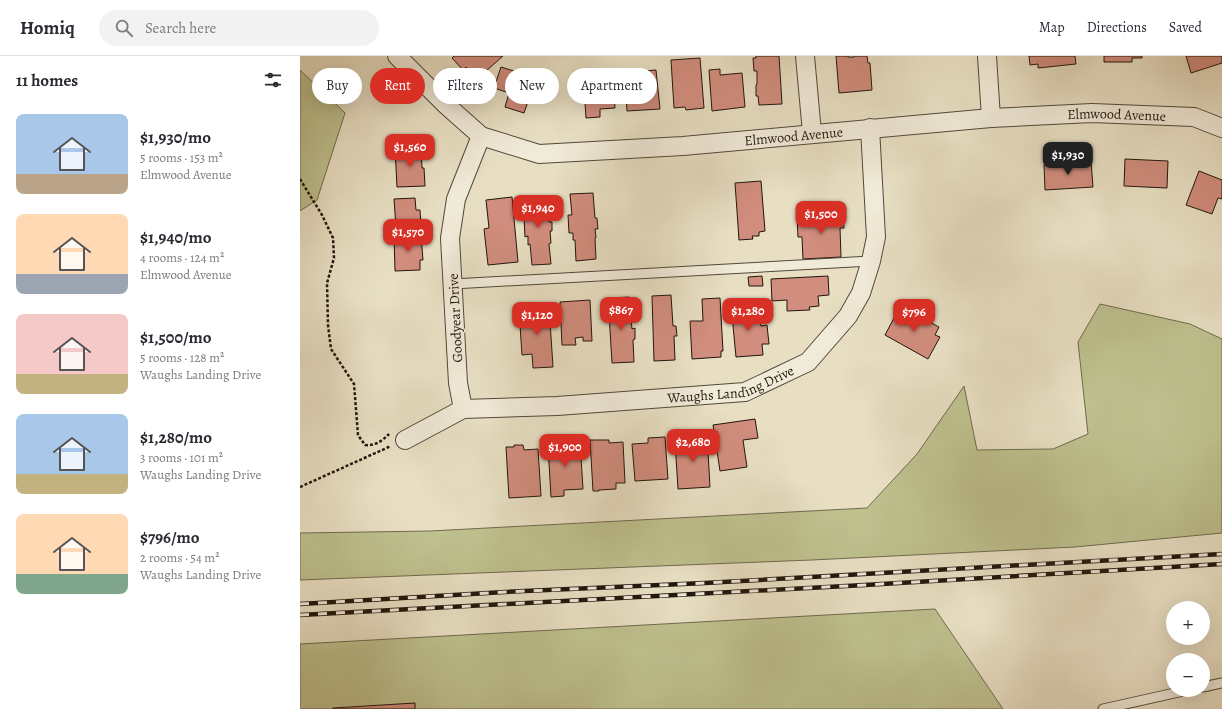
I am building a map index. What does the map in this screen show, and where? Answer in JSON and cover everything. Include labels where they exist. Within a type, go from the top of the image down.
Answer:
[{"type":"street","name":"Elmwood Avenue","points":[[397,56],[445,104],[481,136],[538,154],[683,146],[812,133],[991,118],[1092,113],[1194,117],[1222,128]]},
{"type":"street","points":[[805,56],[812,133]]},
{"type":"street","points":[[987,56],[991,118]]},
{"type":"street","name":"Waughs Landing Drive","points":[[400,435],[463,409],[557,406],[745,392],[808,362],[848,316],[861,293],[871,262],[876,237],[870,128]]},
{"type":"street","name":"Goodyear Drive","points":[[463,409],[458,382],[450,238],[456,198],[481,136]]},
{"type":"lane","points":[[453,284],[871,262]]},
{"type":"lane","points":[[1210,686],[1222,683]]},
{"type":"lane","points":[[1103,709],[1166,695]]},
{"type":"path","points":[[300,179],[322,215],[333,238],[334,258],[327,283],[328,325],[331,350],[354,384],[358,435],[365,445],[372,446],[384,439],[400,435]]},
{"type":"path","points":[[300,487],[400,435]]},
{"type":"green space","points":[[300,70],[312,81],[312,104],[336,104],[345,113],[317,200],[300,211]]},
{"type":"green space","points":[[1100,304],[1190,324],[1222,339],[1222,533],[1075,547],[812,560],[300,580],[300,533],[430,531],[867,508],[917,454],[964,386],[977,450],[1053,449],[1088,434],[1078,342]]},
{"type":"green space","points":[[935,609],[1003,709],[300,709],[300,644]]},
{"type":"building","points":[[454,56],[503,56],[489,68],[461,68],[452,58]]},
{"type":"building","points":[[756,56],[779,56],[782,104],[759,105],[758,96],[756,96],[757,71],[754,71],[753,58],[756,58]]},
{"type":"building","points":[[836,56],[867,56],[868,63],[870,63],[872,90],[839,93]]},
{"type":"building","points":[[1029,56],[1075,56],[1076,64],[1038,68],[1038,64],[1030,65]]},
{"type":"building","points":[[1104,56],[1142,56],[1142,58],[1132,58],[1132,62],[1104,62]]},
{"type":"building","points":[[1186,56],[1222,56],[1222,63],[1191,73]]},
{"type":"building","points":[[700,58],[704,108],[686,110],[685,107],[674,108],[671,60]]},
{"type":"building","points":[[501,67],[505,68],[505,92],[497,89],[497,79]]},
{"type":"building","points":[[720,69],[720,75],[742,73],[745,107],[712,111],[709,70]]},
{"type":"building","points":[[657,80],[660,109],[627,111],[627,104],[657,104]]},
{"type":"building","points":[[506,104],[527,104],[524,113],[505,107]]},
{"type":"building","points":[[585,104],[615,104],[615,108],[600,109],[600,117],[586,118]]},
{"type":"building","points":[[421,147],[425,186],[397,187],[395,149]]},
{"type":"building","points":[[1125,159],[1168,161],[1167,188],[1124,186]]},
{"type":"building","points":[[1091,161],[1093,187],[1045,190],[1044,165]]},
{"type":"building","points":[[1199,171],[1222,180],[1222,199],[1218,198],[1212,214],[1186,205]]},
{"type":"building","points":[[761,181],[765,231],[759,232],[759,236],[752,236],[753,239],[739,240],[735,183]]},
{"type":"building","points":[[593,193],[595,218],[597,218],[598,229],[595,229],[596,259],[576,261],[575,240],[573,240],[573,233],[569,233],[568,215],[572,215],[570,194]]},
{"type":"building","points":[[547,196],[549,222],[552,222],[552,231],[550,231],[551,243],[549,244],[551,264],[532,265],[530,244],[528,245],[528,236],[525,237],[524,218],[526,218],[524,198]]},
{"type":"building","points":[[512,197],[518,262],[488,265],[484,229],[489,228],[486,200]]},
{"type":"building","points":[[415,198],[416,210],[420,210],[421,226],[396,228],[394,199]]},
{"type":"building","points":[[843,213],[844,228],[840,228],[841,257],[803,259],[802,237],[798,237],[797,215]]},
{"type":"building","points":[[421,235],[423,260],[420,260],[420,270],[395,271],[394,236]]},
{"type":"building","points":[[762,276],[763,286],[749,286],[748,277]]},
{"type":"building","points":[[828,276],[829,295],[818,296],[819,306],[809,307],[810,310],[787,311],[787,300],[772,301],[771,279]]},
{"type":"building","points":[[671,295],[673,326],[676,326],[677,336],[674,336],[675,360],[654,361],[652,296]]},
{"type":"building","points":[[629,297],[632,329],[635,328],[635,339],[633,340],[634,362],[612,363],[609,314],[611,314],[610,298]]},
{"type":"building","points":[[720,298],[723,351],[721,351],[721,357],[692,359],[690,321],[703,321],[702,299]]},
{"type":"building","points":[[590,300],[592,341],[583,341],[583,337],[575,338],[576,345],[562,345],[560,302]]},
{"type":"building","points":[[749,303],[751,320],[760,320],[761,326],[767,325],[769,344],[762,344],[763,355],[736,357],[731,305]]},
{"type":"building","points":[[549,306],[553,367],[533,368],[532,354],[522,355],[520,325],[522,325],[521,308]]},
{"type":"building","points":[[903,308],[939,327],[935,335],[940,337],[928,359],[885,335],[894,318],[896,320]]},
{"type":"building","points":[[755,419],[758,438],[743,440],[747,467],[720,471],[713,425]]},
{"type":"building","points":[[707,434],[710,487],[678,489],[675,442],[692,441],[691,435]]},
{"type":"building","points":[[665,437],[668,479],[635,481],[632,444],[648,443],[648,438]]},
{"type":"building","points":[[590,440],[609,440],[609,443],[623,442],[625,483],[616,483],[616,489],[593,491]]},
{"type":"building","points":[[580,441],[583,489],[564,490],[564,496],[551,497],[548,446],[559,446],[559,451],[563,450],[563,442]]},
{"type":"building","points":[[514,445],[523,445],[524,450],[538,449],[541,496],[509,498],[506,447],[514,447]]},
{"type":"building","points":[[415,703],[415,709],[333,709],[333,708]]},
{"type":"railway","points":[[300,604],[1222,554]]},
{"type":"railway","points":[[300,615],[865,585],[1222,564]]}]
